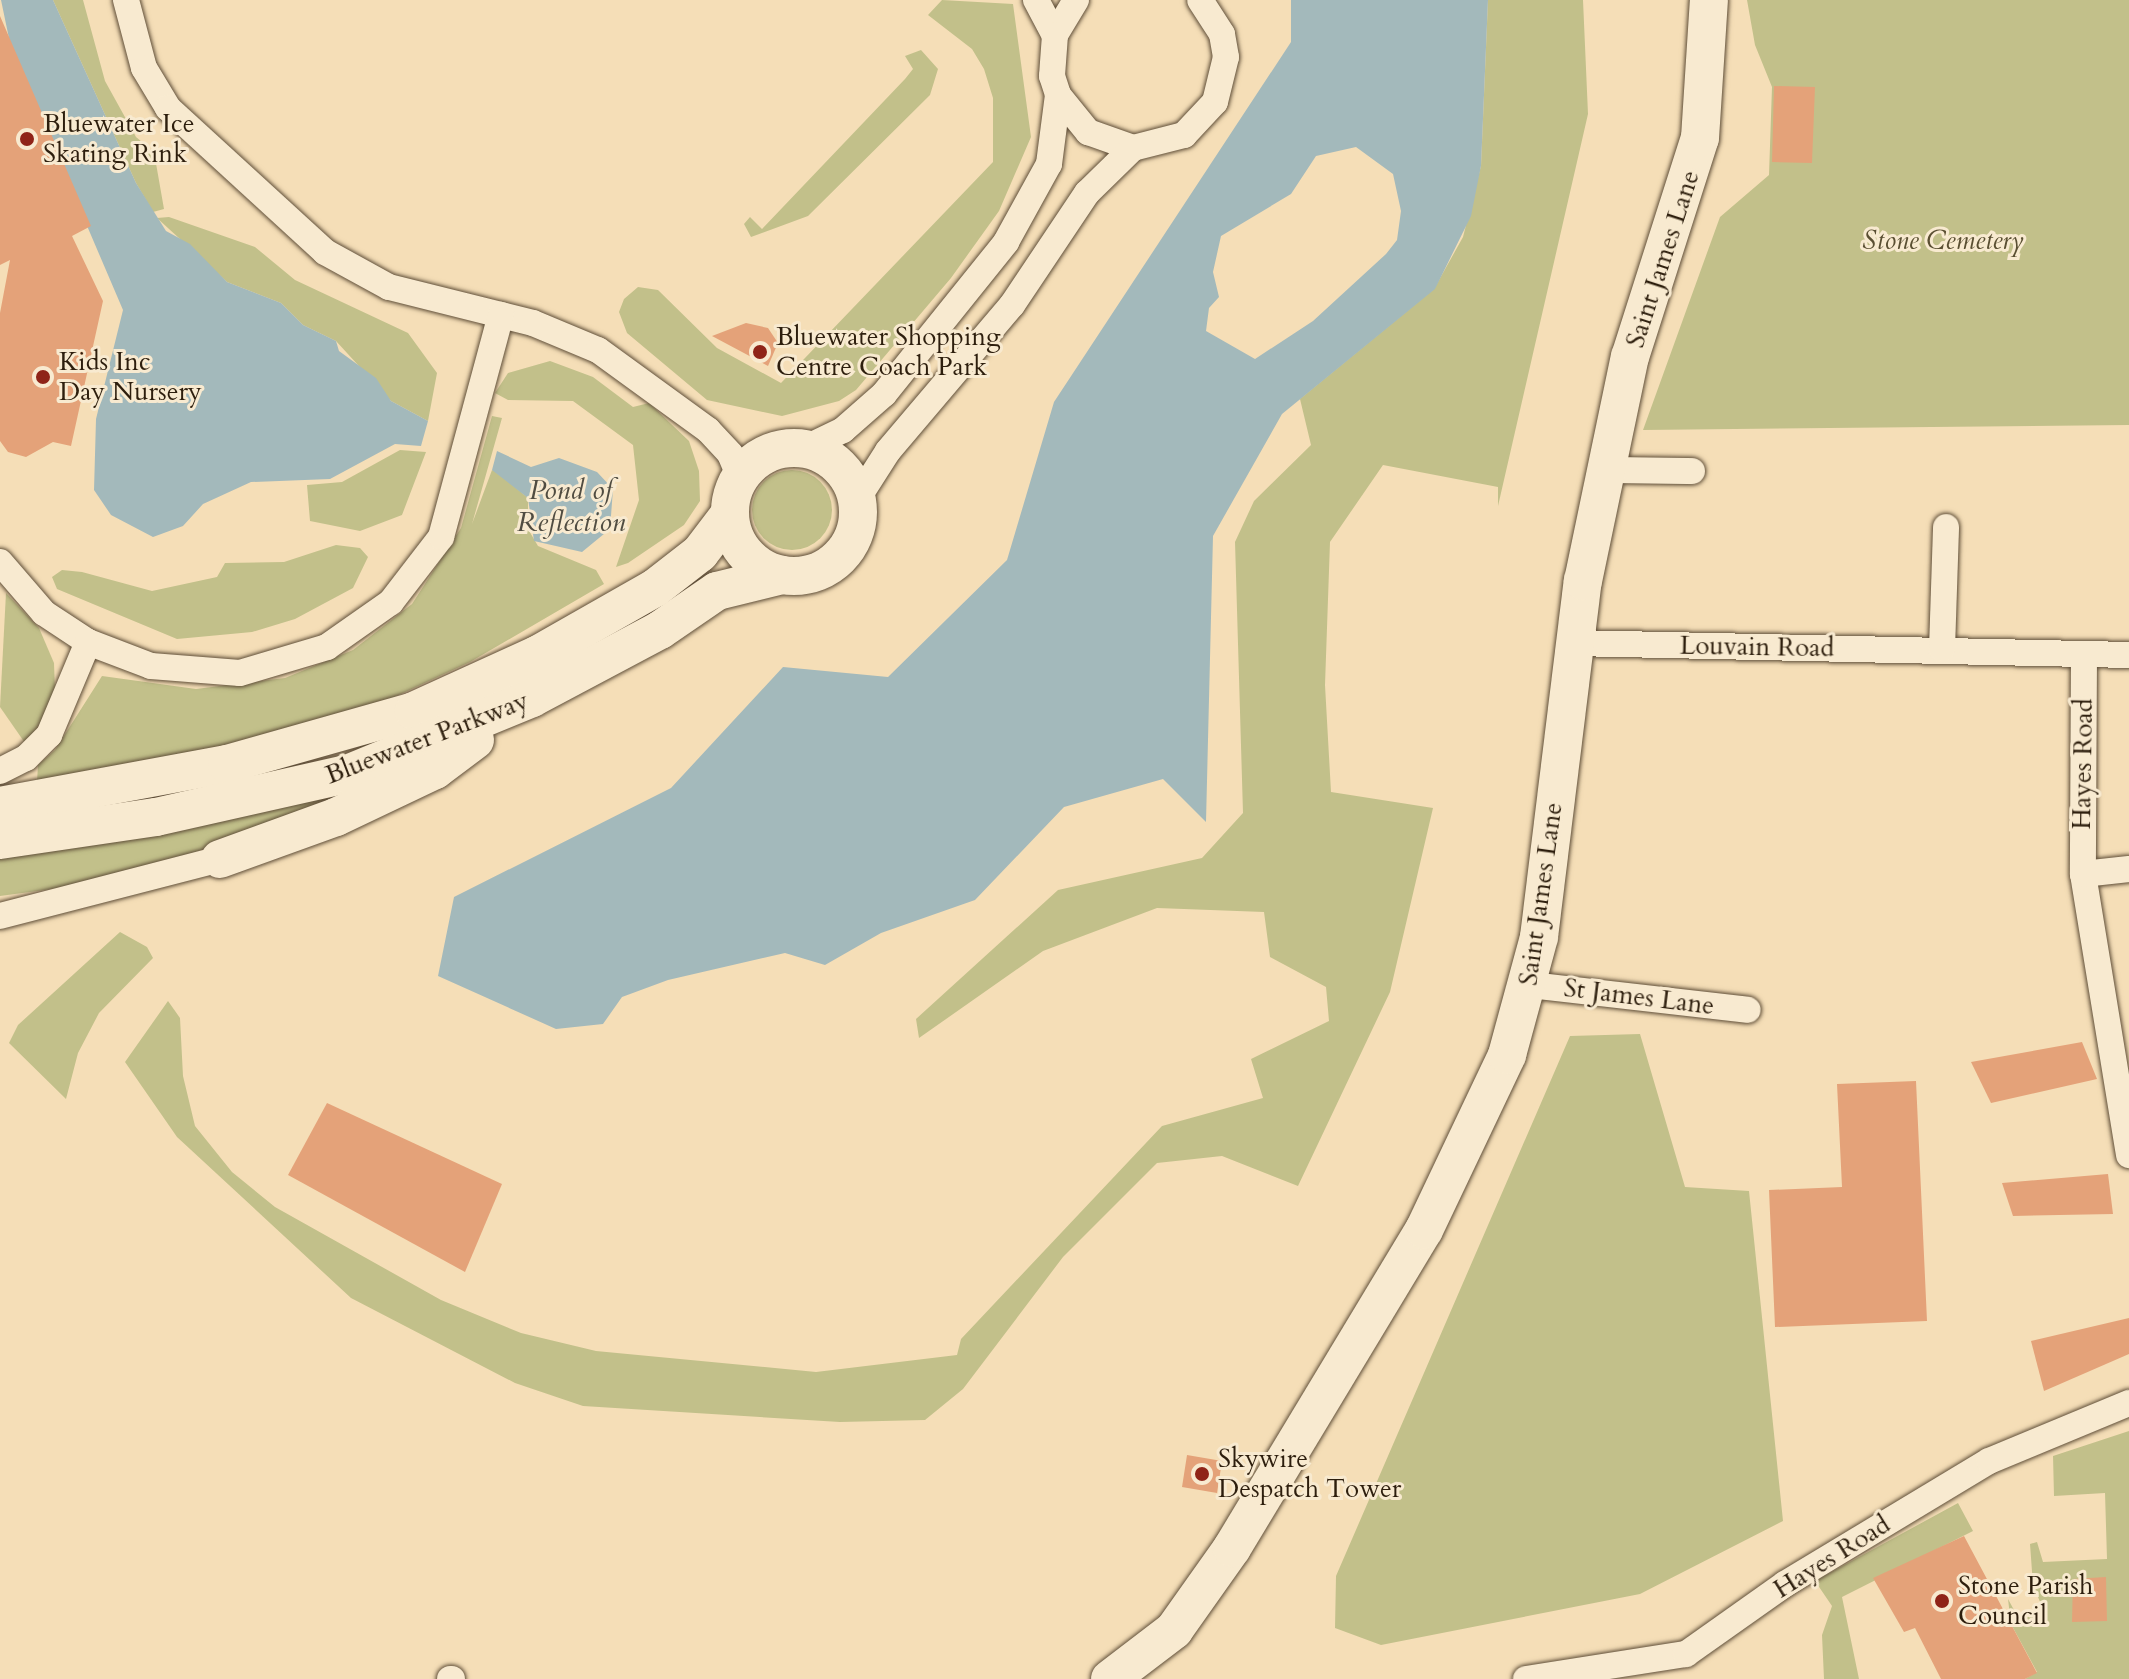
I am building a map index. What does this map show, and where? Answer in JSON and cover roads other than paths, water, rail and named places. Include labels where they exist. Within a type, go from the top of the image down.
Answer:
[{"type":"street","points":[[126,0],[144,68],[168,108],[325,252],[389,287],[501,315],[576,339],[643,377],[708,430],[730,454],[740,477]]},
{"type":"street","points":[[1036,0],[1055,35]]},
{"type":"street","points":[[1076,0],[1055,35],[1052,76],[1058,95],[1088,132],[1133,148]]},
{"type":"street","points":[[1058,95],[1049,164],[1006,242],[884,394],[843,430],[806,448],[768,452],[740,477],[729,515],[743,552],[782,575],[811,574],[836,562],[853,539],[858,498],[893,444],[1012,305],[1087,193],[1133,148],[1184,135],[1215,102],[1226,57],[1222,34],[1200,0]]},
{"type":"street","name":"Saint James Lane","points":[[1110,1679],[1153,1650],[1192,1608],[1368,1326],[1488,1103],[1530,985],[1572,643],[1606,470],[1633,348],[1696,158],[1709,0]]},
{"type":"street","points":[[0,562],[44,613],[88,642],[167,670],[240,673],[312,655],[381,611],[425,562],[451,514],[501,315]]},
{"type":"street","points":[[806,448],[845,471],[858,498]]},
{"type":"street","points":[[1606,470],[1692,471]]},
{"type":"street","name":"Bluewater Parkway","points":[[0,806],[124,786],[348,732],[478,683],[655,588],[700,553],[729,515]]},
{"type":"street","points":[[1942,649],[1946,527]]},
{"type":"street","name":"Bluewater Parkway","points":[[0,840],[156,817],[347,774],[532,698],[660,630],[717,591],[782,575]]},
{"type":"street","points":[[0,771],[26,758],[49,735],[88,642]]},
{"type":"street","name":"Louvain Road","points":[[1572,643],[2129,655]]},
{"type":"street","name":"Hayes Road","points":[[2084,654],[2083,874],[2129,1155]]},
{"type":"street","points":[[0,916],[220,859],[336,817],[435,770],[532,698]]},
{"type":"street","points":[[2083,874],[2129,869]]},
{"type":"street","name":"St James Lane","points":[[1530,985],[1748,1010]]},
{"type":"street","name":"Hayes Road","points":[[1526,1679],[1686,1654],[1785,1584],[1989,1461],[2129,1403]]},
{"type":"water","points":[[1,0],[53,0],[136,183],[166,231],[190,244],[227,282],[281,303],[303,325],[336,341],[339,351],[376,378],[391,401],[428,421],[421,446],[395,444],[330,479],[251,482],[203,504],[183,526],[153,537],[111,515],[94,490],[96,419],[123,310],[11,48]]},
{"type":"water","points":[[1291,0],[1488,0],[1481,166],[1471,216],[1435,289],[1282,414],[1213,536],[1206,822],[1163,779],[1064,807],[975,900],[881,933],[825,965],[785,953],[668,980],[622,997],[603,1024],[556,1029],[438,976],[454,897],[671,788],[783,667],[888,677],[1007,560],[1054,402],[1291,42]],"holes":[[[1356,147],[1393,174],[1401,211],[1397,240],[1386,254],[1313,321],[1255,359],[1206,331],[1209,308],[1219,297],[1213,272],[1221,236],[1291,194],[1316,156]]]},
{"type":"water","name":"Pond of Reflection","points":[[497,451],[531,467],[559,458],[597,472],[613,489],[610,529],[582,552],[534,541],[528,498],[492,470]]},
{"type":"place","name":"Bluewater Ice Skating Rink","points":[[27,139]]},
{"type":"place","name":"Bluewater Shopping Centre Coach Park","points":[[760,352]]},
{"type":"place","name":"Kids Inc Day Nursery","points":[[43,377]]},
{"type":"place","name":"Skywire Despatch Tower","points":[[1202,1474]]},
{"type":"place","name":"Stone Parish Council","points":[[1942,1601]]},
{"type":"park label","name":"Stone Cemetery","points":[[1943,241]]}]
